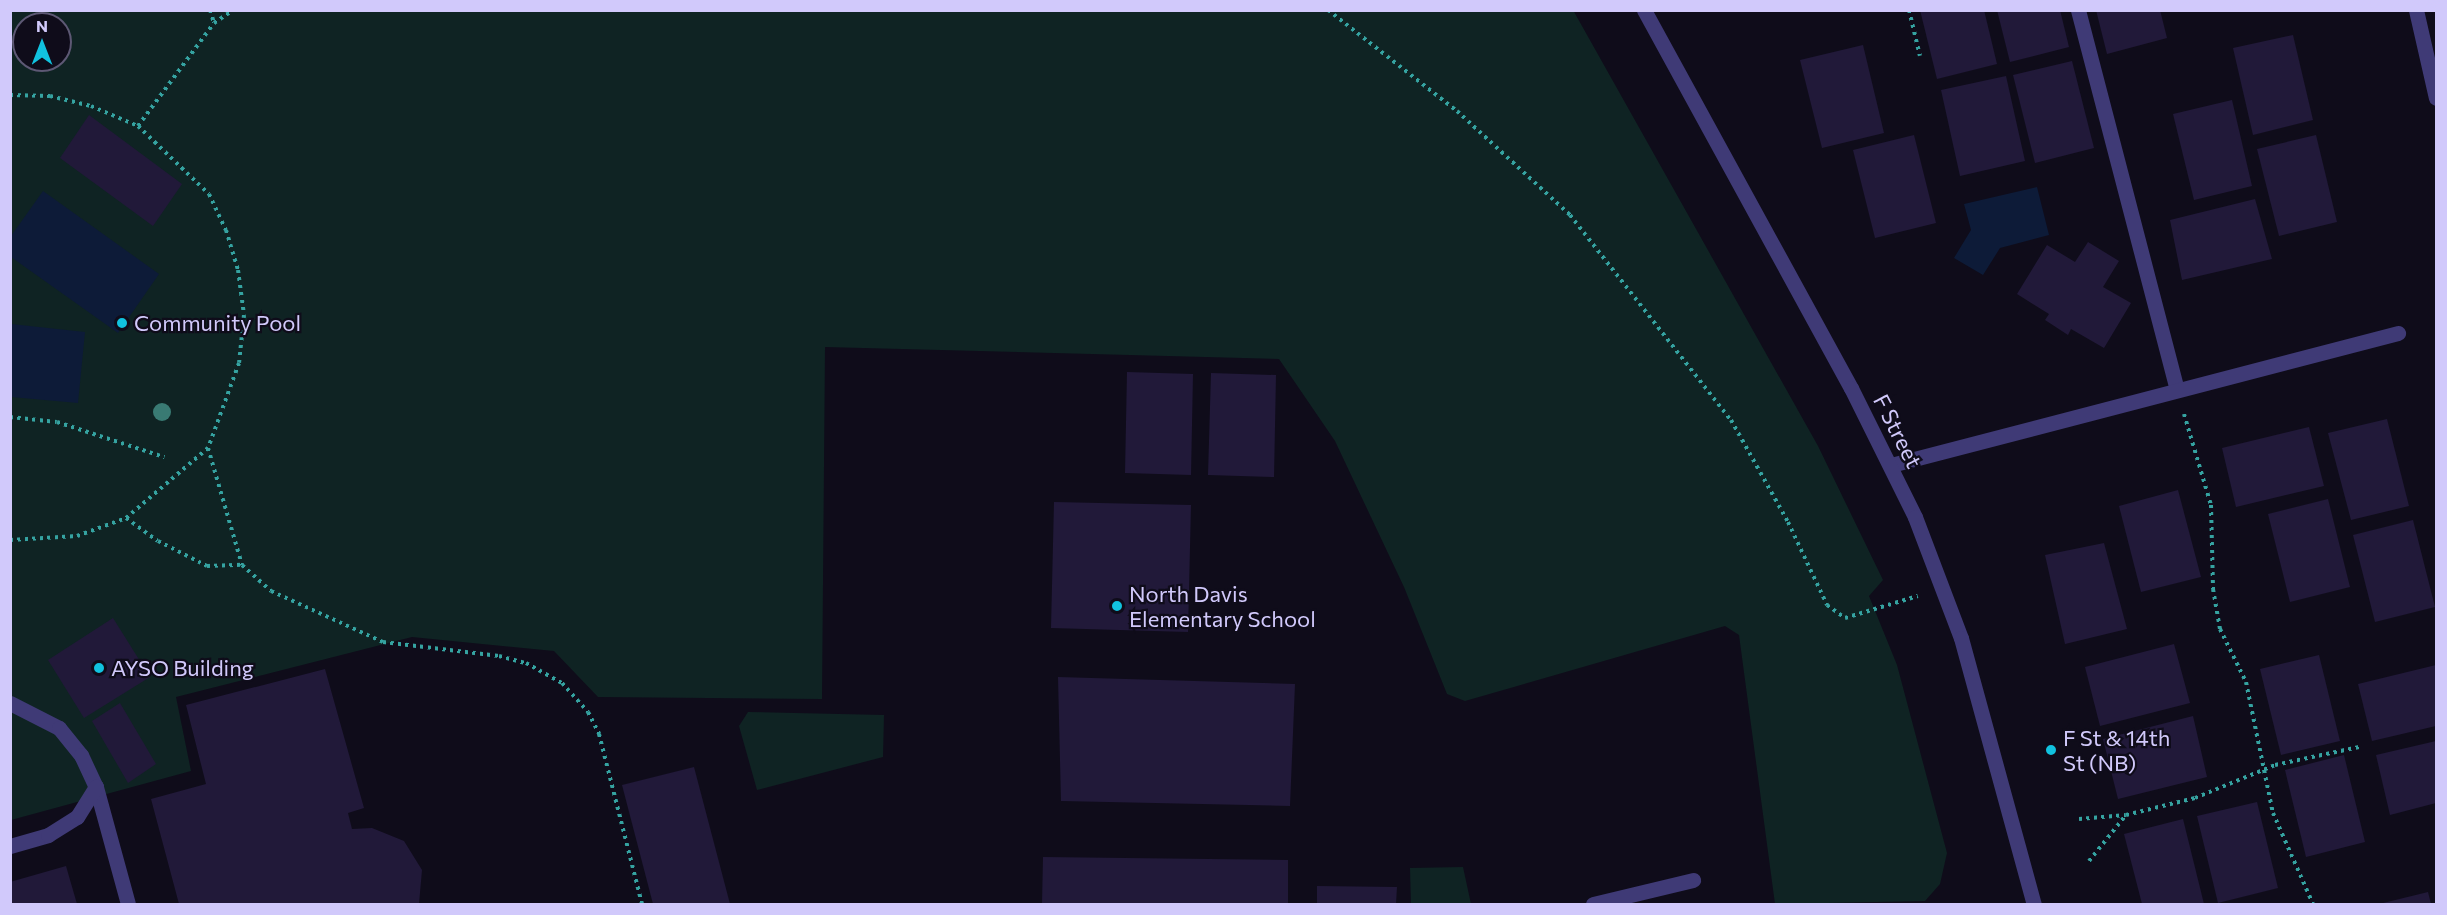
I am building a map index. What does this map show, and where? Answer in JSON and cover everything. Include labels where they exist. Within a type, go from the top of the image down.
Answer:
[{"type":"street","name":"F Street","points":[[1644,10],[1891,465],[1944,587],[2034,904]]},
{"type":"street","points":[[2079,10],[2176,387]]},
{"type":"street","points":[[2416,10],[2436,98]]},
{"type":"street","points":[[1891,465],[2176,387],[2398,333]]},
{"type":"street","points":[[10,704],[59,728],[81,755],[96,787],[128,904]]},
{"type":"street","points":[[10,846],[48,835],[77,817],[96,787]]},
{"type":"street","points":[[1593,904],[1693,880]]},
{"type":"path","points":[[210,10],[214,23]]},
{"type":"path","points":[[138,126],[214,23],[233,10]]},
{"type":"path","points":[[1328,10],[1457,111],[1570,215],[1731,420],[1788,522],[1827,605],[1845,618],[1944,587]]},
{"type":"path","points":[[1909,10],[1920,56]]},
{"type":"path","points":[[10,95],[50,96],[91,106],[138,126],[209,194],[226,230],[238,270],[244,315],[239,363],[208,448],[126,518],[77,536],[10,540]]},
{"type":"path","points":[[2176,387],[2211,505],[2213,589],[2220,629],[2246,682],[2267,769],[2273,813],[2313,904]]},
{"type":"path","points":[[10,417],[57,422],[164,457]]},
{"type":"path","points":[[208,448],[242,566],[271,591],[383,642],[499,656],[526,663],[562,683],[588,712],[599,734],[642,904]]},
{"type":"path","points":[[126,518],[158,541],[207,566],[242,566]]},
{"type":"path","points":[[2079,819],[2126,815],[2195,798],[2267,769],[2359,747]]},
{"type":"path","points":[[2088,861],[2126,815]]},
{"type":"green space","points":[[1573,10],[1818,446],[1883,580],[1869,596],[1897,665],[1947,853],[1940,884],[1925,901],[1775,904],[1739,635],[1725,626],[1465,701],[1447,694],[1404,587],[1335,441],[1279,359],[825,347],[822,699],[598,697],[554,651],[412,637],[176,697],[191,771],[11,820],[11,11]]},
{"type":"green space","points":[[748,712],[884,715],[883,757],[757,790],[739,726]]},
{"type":"green space","points":[[1463,867],[1471,904],[1411,904],[1410,868]]},
{"type":"water","points":[[2037,187],[2049,235],[2000,248],[1983,275],[1954,258],[1971,230],[1964,204]]},
{"type":"water","points":[[43,191],[159,274],[118,333],[11,257],[11,236]]},
{"type":"water","points":[[11,324],[85,332],[78,403],[11,397]]},
{"type":"building","points":[[1920,10],[1984,10],[1997,64],[1937,79]]},
{"type":"building","points":[[1997,10],[2060,10],[2069,47],[2010,62]]},
{"type":"building","points":[[2096,10],[2160,10],[2167,38],[2107,54]]},
{"type":"building","points":[[2293,35],[2313,120],[2253,135],[2233,48]]},
{"type":"building","points":[[1863,45],[1884,133],[1822,148],[1800,60]]},
{"type":"building","points":[[2072,61],[2094,148],[2035,163],[2013,75]]},
{"type":"building","points":[[2006,76],[2025,161],[1960,176],[1941,90]]},
{"type":"building","points":[[2232,100],[2252,186],[2194,200],[2173,114]]},
{"type":"building","points":[[89,115],[182,184],[153,226],[60,158]]},
{"type":"building","points":[[1914,135],[1936,223],[1875,238],[1853,150]]},
{"type":"building","points":[[2316,135],[2337,222],[2279,236],[2257,149]]},
{"type":"building","points":[[2255,199],[2272,259],[2182,280],[2170,220]]},
{"type":"building","points":[[2088,242],[2119,261],[2103,287],[2131,303],[2104,348],[2071,329],[2068,335],[2045,320],[2049,314],[2017,294],[2047,245],[2075,262]]},
{"type":"building","points":[[1127,372],[1193,374],[1191,475],[1125,473]]},
{"type":"building","points":[[1211,373],[1276,375],[1274,477],[1208,475]]},
{"type":"building","points":[[2387,419],[2409,506],[2351,520],[2328,433]]},
{"type":"building","points":[[2309,427],[2324,486],[2236,507],[2222,448]]},
{"type":"building","points":[[2178,490],[2201,577],[2141,592],[2119,506]]},
{"type":"building","points":[[2328,499],[2350,587],[2290,602],[2268,514]]},
{"type":"building","points":[[1054,502],[1191,505],[1188,632],[1051,628]]},
{"type":"building","points":[[2413,520],[2435,607],[2375,622],[2353,535]]},
{"type":"building","points":[[2104,543],[2127,629],[2065,644],[2045,555]]},
{"type":"building","name":"AYSO Building","points":[[113,618],[150,677],[84,718],[48,660]]},
{"type":"building","points":[[2174,644],[2190,703],[2100,726],[2085,667]]},
{"type":"building","points":[[2319,655],[2340,741],[2281,755],[2260,669]]},
{"type":"building","points":[[2436,665],[2436,726],[2372,741],[2358,684]]},
{"type":"building","points":[[325,669],[364,808],[348,813],[352,829],[372,828],[404,841],[422,870],[419,904],[179,904],[151,799],[206,784],[186,705]]},
{"type":"building","points":[[1058,677],[1295,684],[1290,806],[1061,801]]},
{"type":"building","points":[[120,703],[156,764],[128,783],[92,721]]},
{"type":"building","points":[[2193,716],[2207,777],[2118,799],[2103,739]]},
{"type":"building","points":[[2436,741],[2436,803],[2390,815],[2376,755]]},
{"type":"building","points":[[2344,755],[2365,842],[2306,857],[2285,770]]},
{"type":"building","points":[[694,767],[730,904],[653,904],[622,785]]},
{"type":"building","points":[[2257,802],[2278,888],[2218,903],[2197,816]]},
{"type":"building","points":[[2183,819],[2204,904],[2142,904],[2124,834]]},
{"type":"building","points":[[1043,857],[1288,860],[1288,904],[1042,904]]},
{"type":"building","points":[[66,866],[77,904],[10,904],[10,882]]},
{"type":"building","points":[[1317,886],[1397,887],[1396,904],[1317,904]]},
{"type":"building","points":[[2428,892],[2431,904],[2379,904]]},
{"type":"place","name":"Community Pool","points":[[122,323]]},
{"type":"place","name":"North Davis Elementary School","points":[[1117,606]]},
{"type":"place","name":"AYSO Building","points":[[99,668]]},
{"type":"place","name":"F St & 14th St (NB)","points":[[2051,750]]}]
